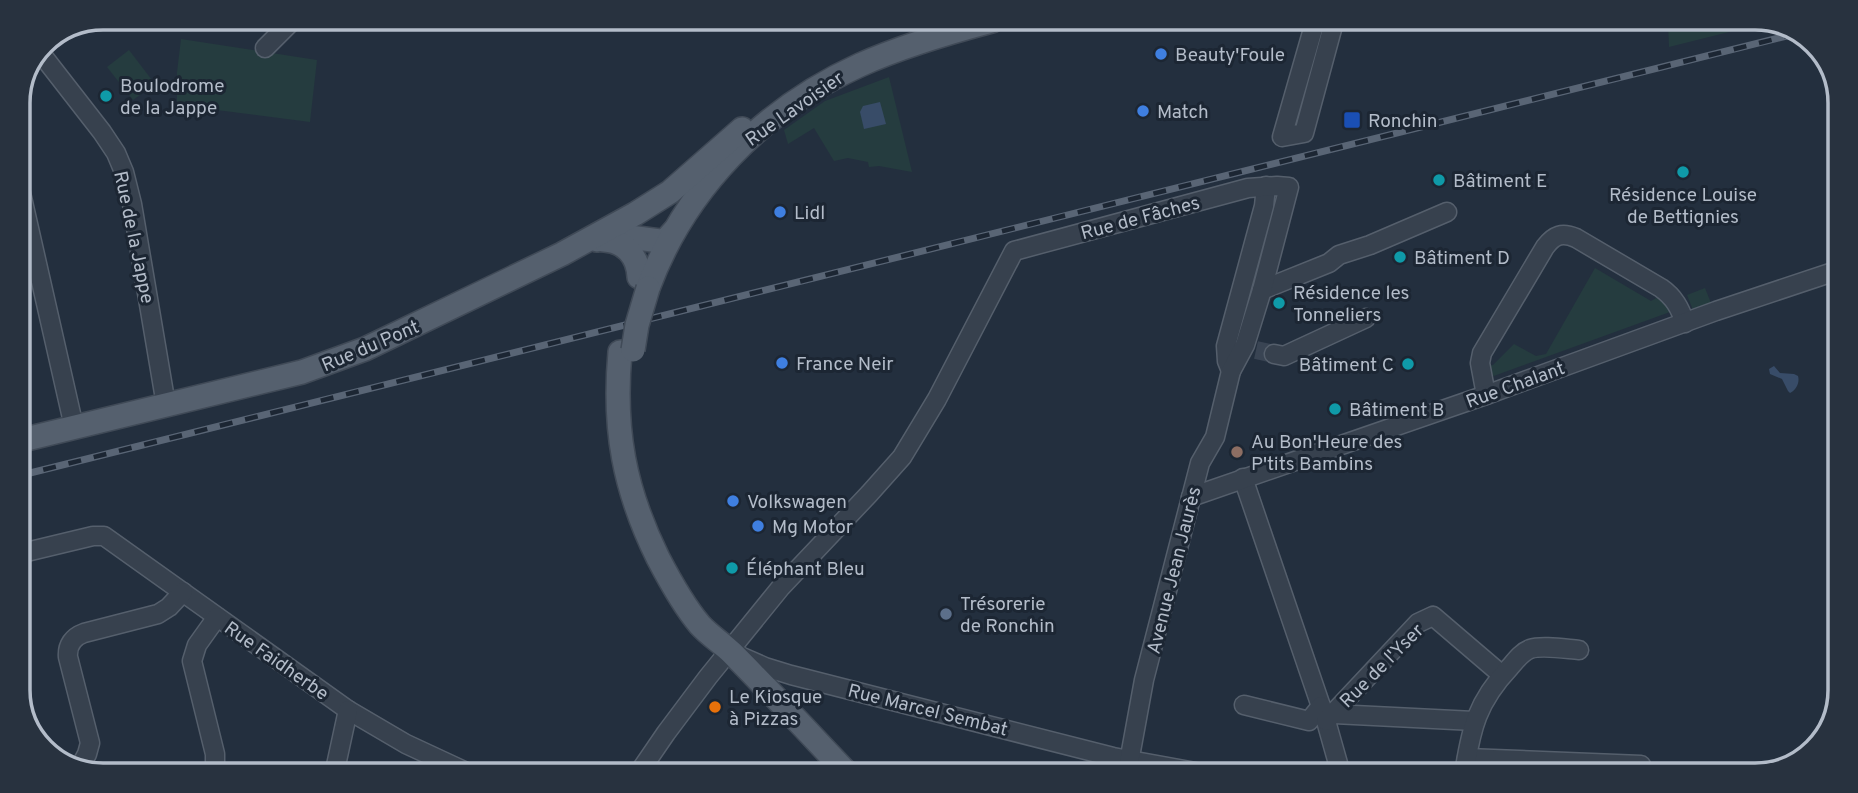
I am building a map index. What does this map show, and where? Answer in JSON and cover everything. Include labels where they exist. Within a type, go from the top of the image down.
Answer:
[{"type":"main road","name":"Rue Lavoisier","points":[[730,651],[686,589],[663,547],[643,495],[626,422],[627,351],[624,327],[662,237],[669,212],[742,129],[787,95],[834,66],[865,52],[931,30]]},
{"type":"main road","name":"Rue Lavoisier","points":[[662,237],[730,154],[791,105],[862,64],[960,30]]},
{"type":"main road","name":"Rue du Pont","points":[[30,438],[292,375],[340,359],[394,336],[562,254],[670,192],[742,129]]},
{"type":"main road","name":"Rue du Pont","points":[[614,225],[629,221],[639,222],[655,227],[662,237]]},
{"type":"main road","name":"Rue du Pont","points":[[562,254],[606,236],[662,237]]},
{"type":"main road","name":"Rue du Pont","points":[[590,243],[607,240],[623,245],[636,260],[641,286]]},
{"type":"main road","name":"Rue Lavoisier","points":[[627,351],[617,412],[619,433],[632,496],[652,545],[681,600],[700,626],[730,651],[837,763]]},
{"type":"street","points":[[265,48],[283,30]]},
{"type":"street","points":[[1313,30],[1282,137],[1304,132],[1332,30]]},
{"type":"street","name":"Rue de la Jappe","points":[[45,58],[109,143],[124,173],[132,204],[166,405]]},
{"type":"street","name":"Rue de Fâches","points":[[730,651],[793,574],[902,457],[937,398],[1014,251],[1248,188],[1266,186]]},
{"type":"street","name":"Avenue Jean Jaurès","points":[[1129,763],[1147,668],[1200,463],[1215,437],[1231,371],[1254,350],[1262,290],[1289,187],[1266,186],[1264,206],[1226,346],[1231,371]]},
{"type":"street","points":[[1262,290],[1329,263],[1339,255],[1370,245],[1447,212]]},
{"type":"street","points":[[30,233],[74,428]]},
{"type":"street","points":[[1486,395],[1480,363],[1482,353],[1545,247],[1555,236],[1565,234],[1576,238],[1661,288],[1677,304],[1685,323]]},
{"type":"street","name":"Rue Chalant","points":[[1191,497],[1828,274]]},
{"type":"street","points":[[1254,350],[1284,356],[1366,318]]},
{"type":"street","points":[[1243,478],[1327,714],[1338,763]]},
{"type":"street","name":"Rue Faidherbe","points":[[30,551],[99,535],[112,541],[348,710],[406,744],[447,763]]},
{"type":"street","points":[[84,760],[89,743],[68,657],[71,643],[84,633],[158,614],[183,592]]},
{"type":"street","name":"Rue de l'Yser","points":[[1327,714],[1418,623],[1433,616],[1502,675]]},
{"type":"street","points":[[215,763],[192,661],[197,645],[216,617]]},
{"type":"street","points":[[1466,763],[1474,721],[1484,699],[1519,656],[1529,649],[1579,650]]},
{"type":"street","points":[[646,763],[673,723],[730,651]]},
{"type":"street","name":"Rue Marcel Sembat","points":[[730,651],[765,667],[792,675],[1113,763]]},
{"type":"street","points":[[1244,705],[1309,721],[1327,714],[1474,721]]},
{"type":"street","points":[[337,763],[348,710]]},
{"type":"green space","points":[[1668,30],[1737,30],[1669,47]]},
{"type":"green space","points":[[181,39],[317,60],[310,122],[177,105]]},
{"type":"green space","points":[[129,50],[155,84],[133,100],[107,67]]},
{"type":"green space","points":[[889,77],[912,172],[879,166],[869,167],[868,162],[848,158],[834,161],[814,128],[788,144],[784,130],[825,101]]},
{"type":"green space","points":[[1595,268],[1651,301],[1658,297],[1670,312],[1491,377],[1488,366],[1493,365],[1514,344],[1536,356],[1546,354]]},
{"type":"green space","points":[[1705,288],[1711,303],[1693,310],[1687,295]]},
{"type":"water","points":[[880,102],[886,124],[864,129],[860,112],[863,106]]},
{"type":"water","points":[[1774,366],[1780,373],[1798,376],[1798,384],[1792,392],[1788,391],[1782,379],[1770,374],[1769,369]]},
{"type":"tunnel","points":[[1256,350],[1274,354]]},
{"type":"railway","points":[[30,473],[1785,36]]},
{"type":"place","name":"Beauty'Foule","points":[[1161,54]]},
{"type":"place","name":"Boulodrome de la Jappe","points":[[106,96]]},
{"type":"place","name":"Match","points":[[1143,111]]},
{"type":"place","name":"Ronchin","points":[[1352,120]]},
{"type":"place","name":"Résidence Louise de Bettignies","points":[[1683,172]]},
{"type":"place","name":"Bâtiment E","points":[[1439,180]]},
{"type":"place","name":"Lidl","points":[[780,212]]},
{"type":"place","name":"Bâtiment D","points":[[1400,257]]},
{"type":"place","name":"Résidence les Tonneliers","points":[[1279,303]]},
{"type":"place","name":"France Neir","points":[[782,363]]},
{"type":"place","name":"Bâtiment C","points":[[1408,364]]},
{"type":"place","name":"Bâtiment B","points":[[1335,409]]},
{"type":"place","name":"Au Bon'Heure des P'tits Bambins","points":[[1237,452]]},
{"type":"place","name":"Volkswagen","points":[[733,501]]},
{"type":"place","name":"Mg Motor","points":[[758,526]]},
{"type":"place","name":"Éléphant Bleu","points":[[732,568]]},
{"type":"place","name":"Trésorerie de Ronchin","points":[[946,614]]},
{"type":"place","name":"Le Kiosque à Pizzas","points":[[715,707]]}]
